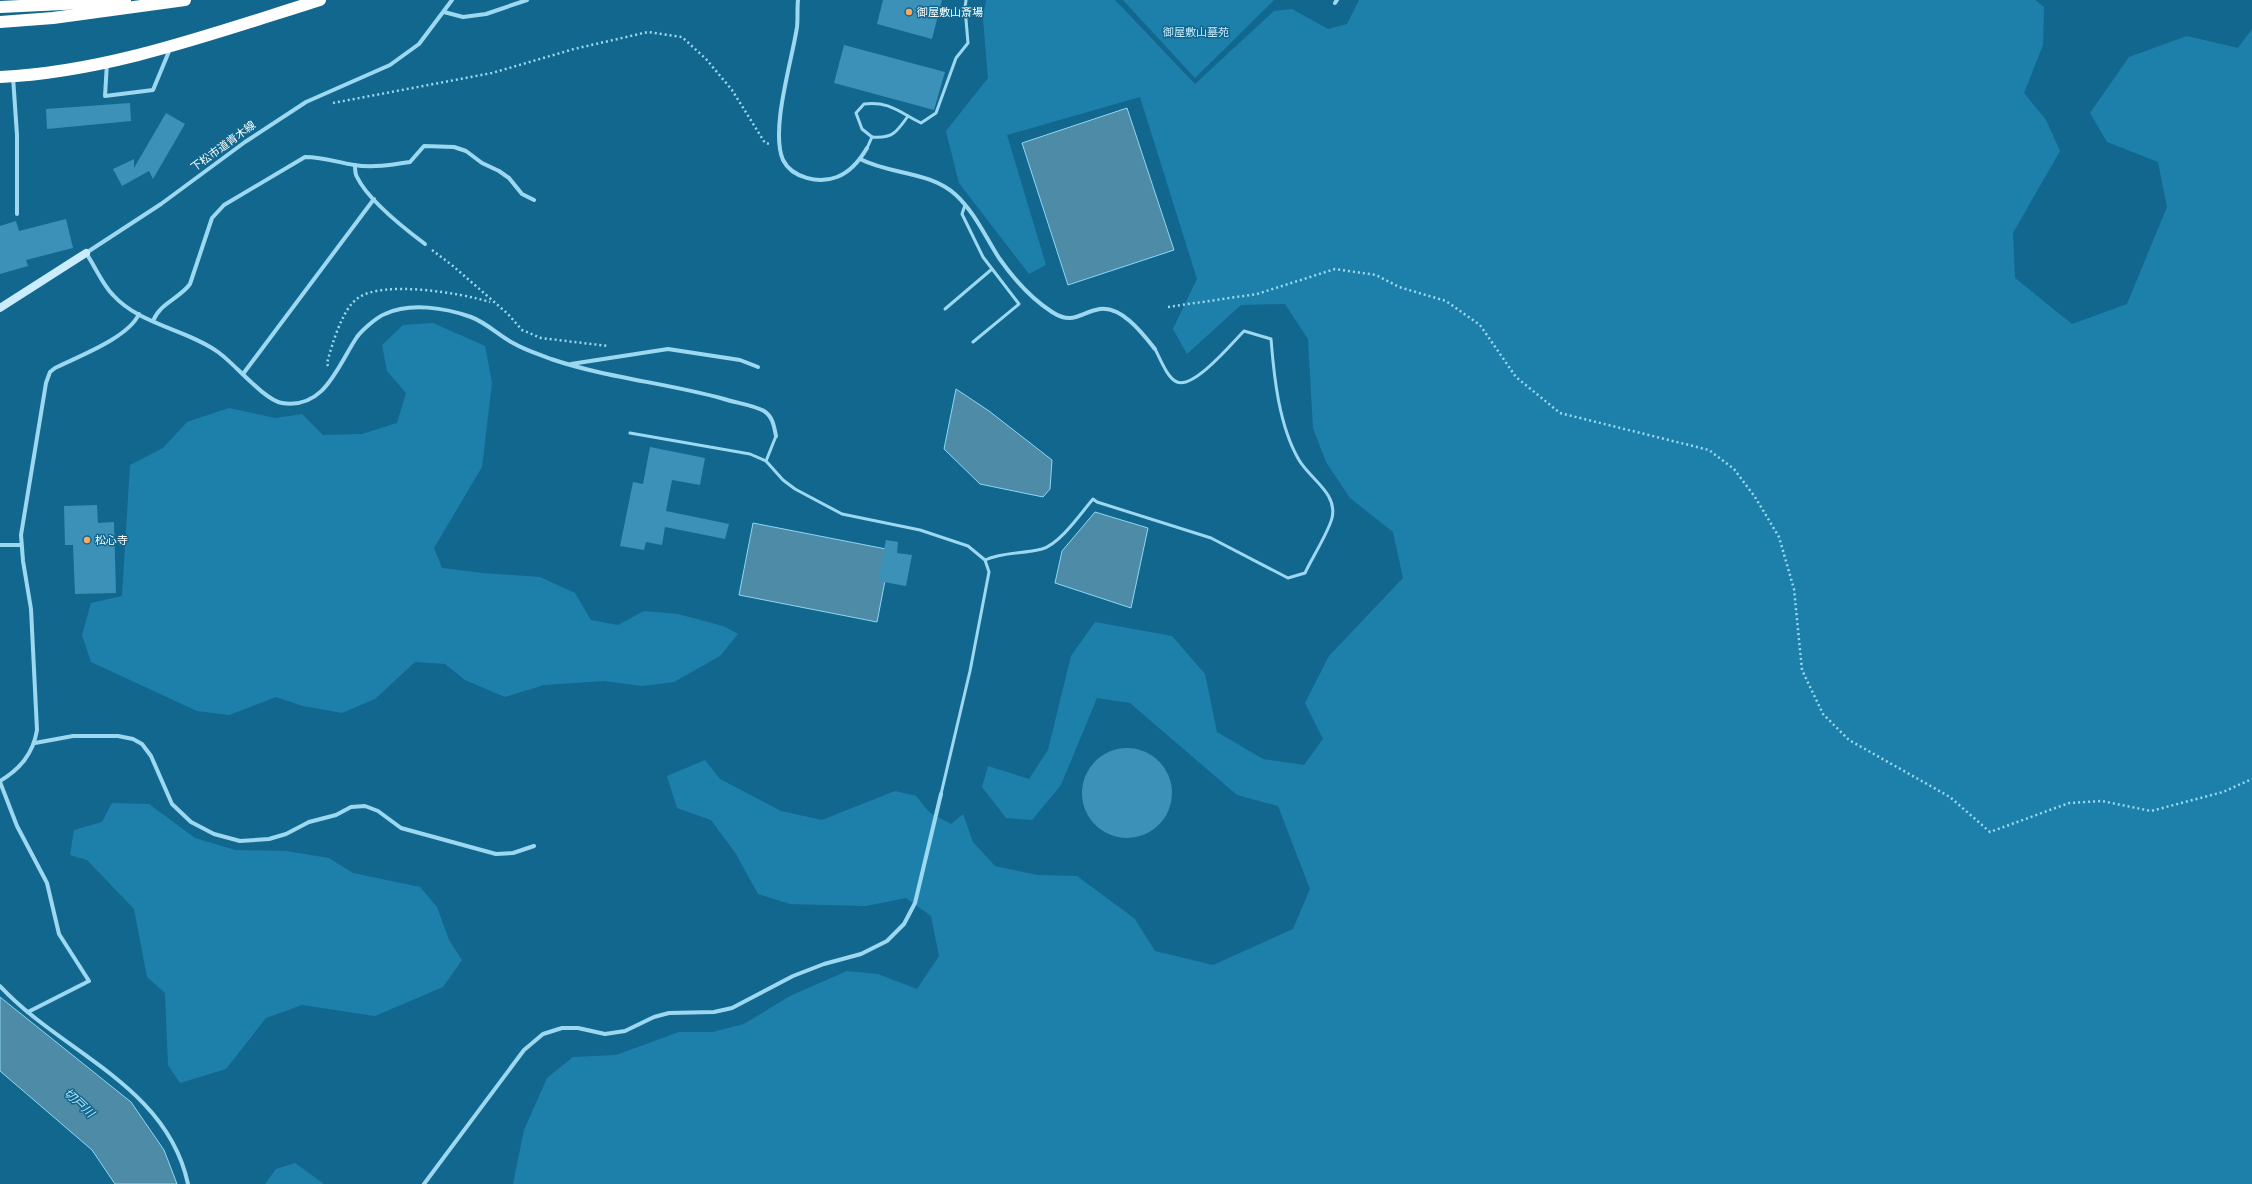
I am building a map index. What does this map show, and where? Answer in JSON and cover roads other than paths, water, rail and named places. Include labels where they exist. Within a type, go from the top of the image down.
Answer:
[{"type":"highway","points":[[0,7],[141,0]]},
{"type":"highway","points":[[0,22],[53,18],[186,0]]},
{"type":"highway","points":[[0,77],[43,74],[107,61],[171,45],[320,0]]},
{"type":"street","name":"下松市道青木線","points":[[0,308],[161,204],[246,142],[306,102],[390,65],[419,44],[452,0]]},
{"type":"street","points":[[444,12],[463,17],[479,15],[527,0]]},
{"type":"street","points":[[798,0],[797,27],[781,113],[779,146],[784,161],[796,175],[817,180],[837,177],[860,159],[867,148]]},
{"type":"street","points":[[107,61],[105,96],[153,90],[171,45]]},
{"type":"street","points":[[13,76],[17,135],[18,214]]},
{"type":"street","points":[[153,321],[156,312],[163,305],[183,293],[190,284],[212,218],[224,205],[305,157],[320,157],[355,165],[383,166],[410,162],[424,146],[454,147],[466,151],[482,164],[499,171],[509,178],[522,194],[534,200]]},
{"type":"street","points":[[860,159],[876,167],[935,180],[956,195],[974,215],[1009,270],[1024,288],[1052,312],[1068,319],[1078,318],[1101,309],[1113,311],[1124,316],[1155,349]]},
{"type":"street","points":[[355,165],[356,177],[374,199],[399,225],[425,244]]},
{"type":"street","points":[[243,374],[374,199]]},
{"type":"street","points":[[86,253],[112,295],[139,314],[179,331],[218,351],[260,389],[280,403],[301,403],[320,393],[334,378],[358,335],[385,314],[414,307],[442,310],[470,317],[526,349],[569,365],[642,382],[697,392],[762,410],[772,419],[776,436]]},
{"type":"street","points":[[28,1012],[89,981],[59,934],[47,884],[16,826],[0,781],[11,774],[29,756],[35,743],[37,730],[35,654],[31,609],[21,545],[46,383],[50,372],[125,332],[136,321],[139,314]]},
{"type":"street","points":[[569,365],[668,349],[740,360],[758,367]]},
{"type":"street","points":[[0,545],[21,545]]},
{"type":"street","points":[[35,743],[73,736],[118,736],[133,739],[142,744],[151,756],[172,804],[191,822],[214,834],[240,841],[269,839],[286,834],[309,822],[336,815],[352,807],[366,806],[378,811],[401,828],[496,854],[513,853],[534,846]]},
{"type":"street","points":[[424,1184],[524,1050],[543,1034],[562,1028],[578,1028],[605,1034],[625,1031],[654,1017],[670,1013],[714,1012],[732,1008],[793,976],[824,964],[861,954],[887,941],[904,924],[915,903],[941,794]]},
{"type":"street","points":[[0,986],[28,1012],[112,1074],[158,1117],[184,1164],[188,1184]]},
{"type":"lane","points":[[908,116],[896,133],[882,138],[872,138],[862,129],[856,113],[864,104],[878,102],[892,106],[921,123],[936,113],[956,58],[968,43],[965,8],[966,0]]},
{"type":"lane","points":[[867,148],[872,138]]},
{"type":"lane","points":[[965,205],[962,214],[983,257],[1019,304],[973,342]]},
{"type":"lane","points":[[945,308],[992,268]]},
{"type":"lane","points":[[985,560],[996,555],[1044,548],[1060,536],[1093,499],[1098,502],[1211,538],[1288,578],[1305,573],[1332,518],[1330,497],[1302,465],[1294,452],[1275,389],[1271,338],[1244,331],[1197,378],[1187,383],[1177,382],[1169,374],[1155,349]]},
{"type":"lane","points":[[630,433],[750,454],[766,461],[783,480],[795,489],[842,514],[920,530],[968,546],[985,560],[989,572],[970,671],[941,794]]},
{"type":"lane","points":[[766,461],[776,436]]},
{"type":"water","points":[[1127,108],[1174,250],[1068,285],[1022,143]]},
{"type":"water","points":[[956,389],[989,411],[1052,460],[1050,489],[1043,497],[980,484],[944,449]]},
{"type":"water","points":[[1095,512],[1148,528],[1131,608],[1055,583],[1062,551]]},
{"type":"water","points":[[753,523],[891,550],[877,622],[739,595]]},
{"type":"water","name":"切戸川","points":[[0,997],[131,1102],[164,1150],[177,1184],[115,1184],[92,1150],[0,1071]]},
{"type":"place","name":"御屋敷山斎場","points":[[909,12]]},
{"type":"place","name":"松心寺","points":[[87,540]]},
{"type":"park label","name":"御屋敷山墓苑","points":[[1196,32]]}]
